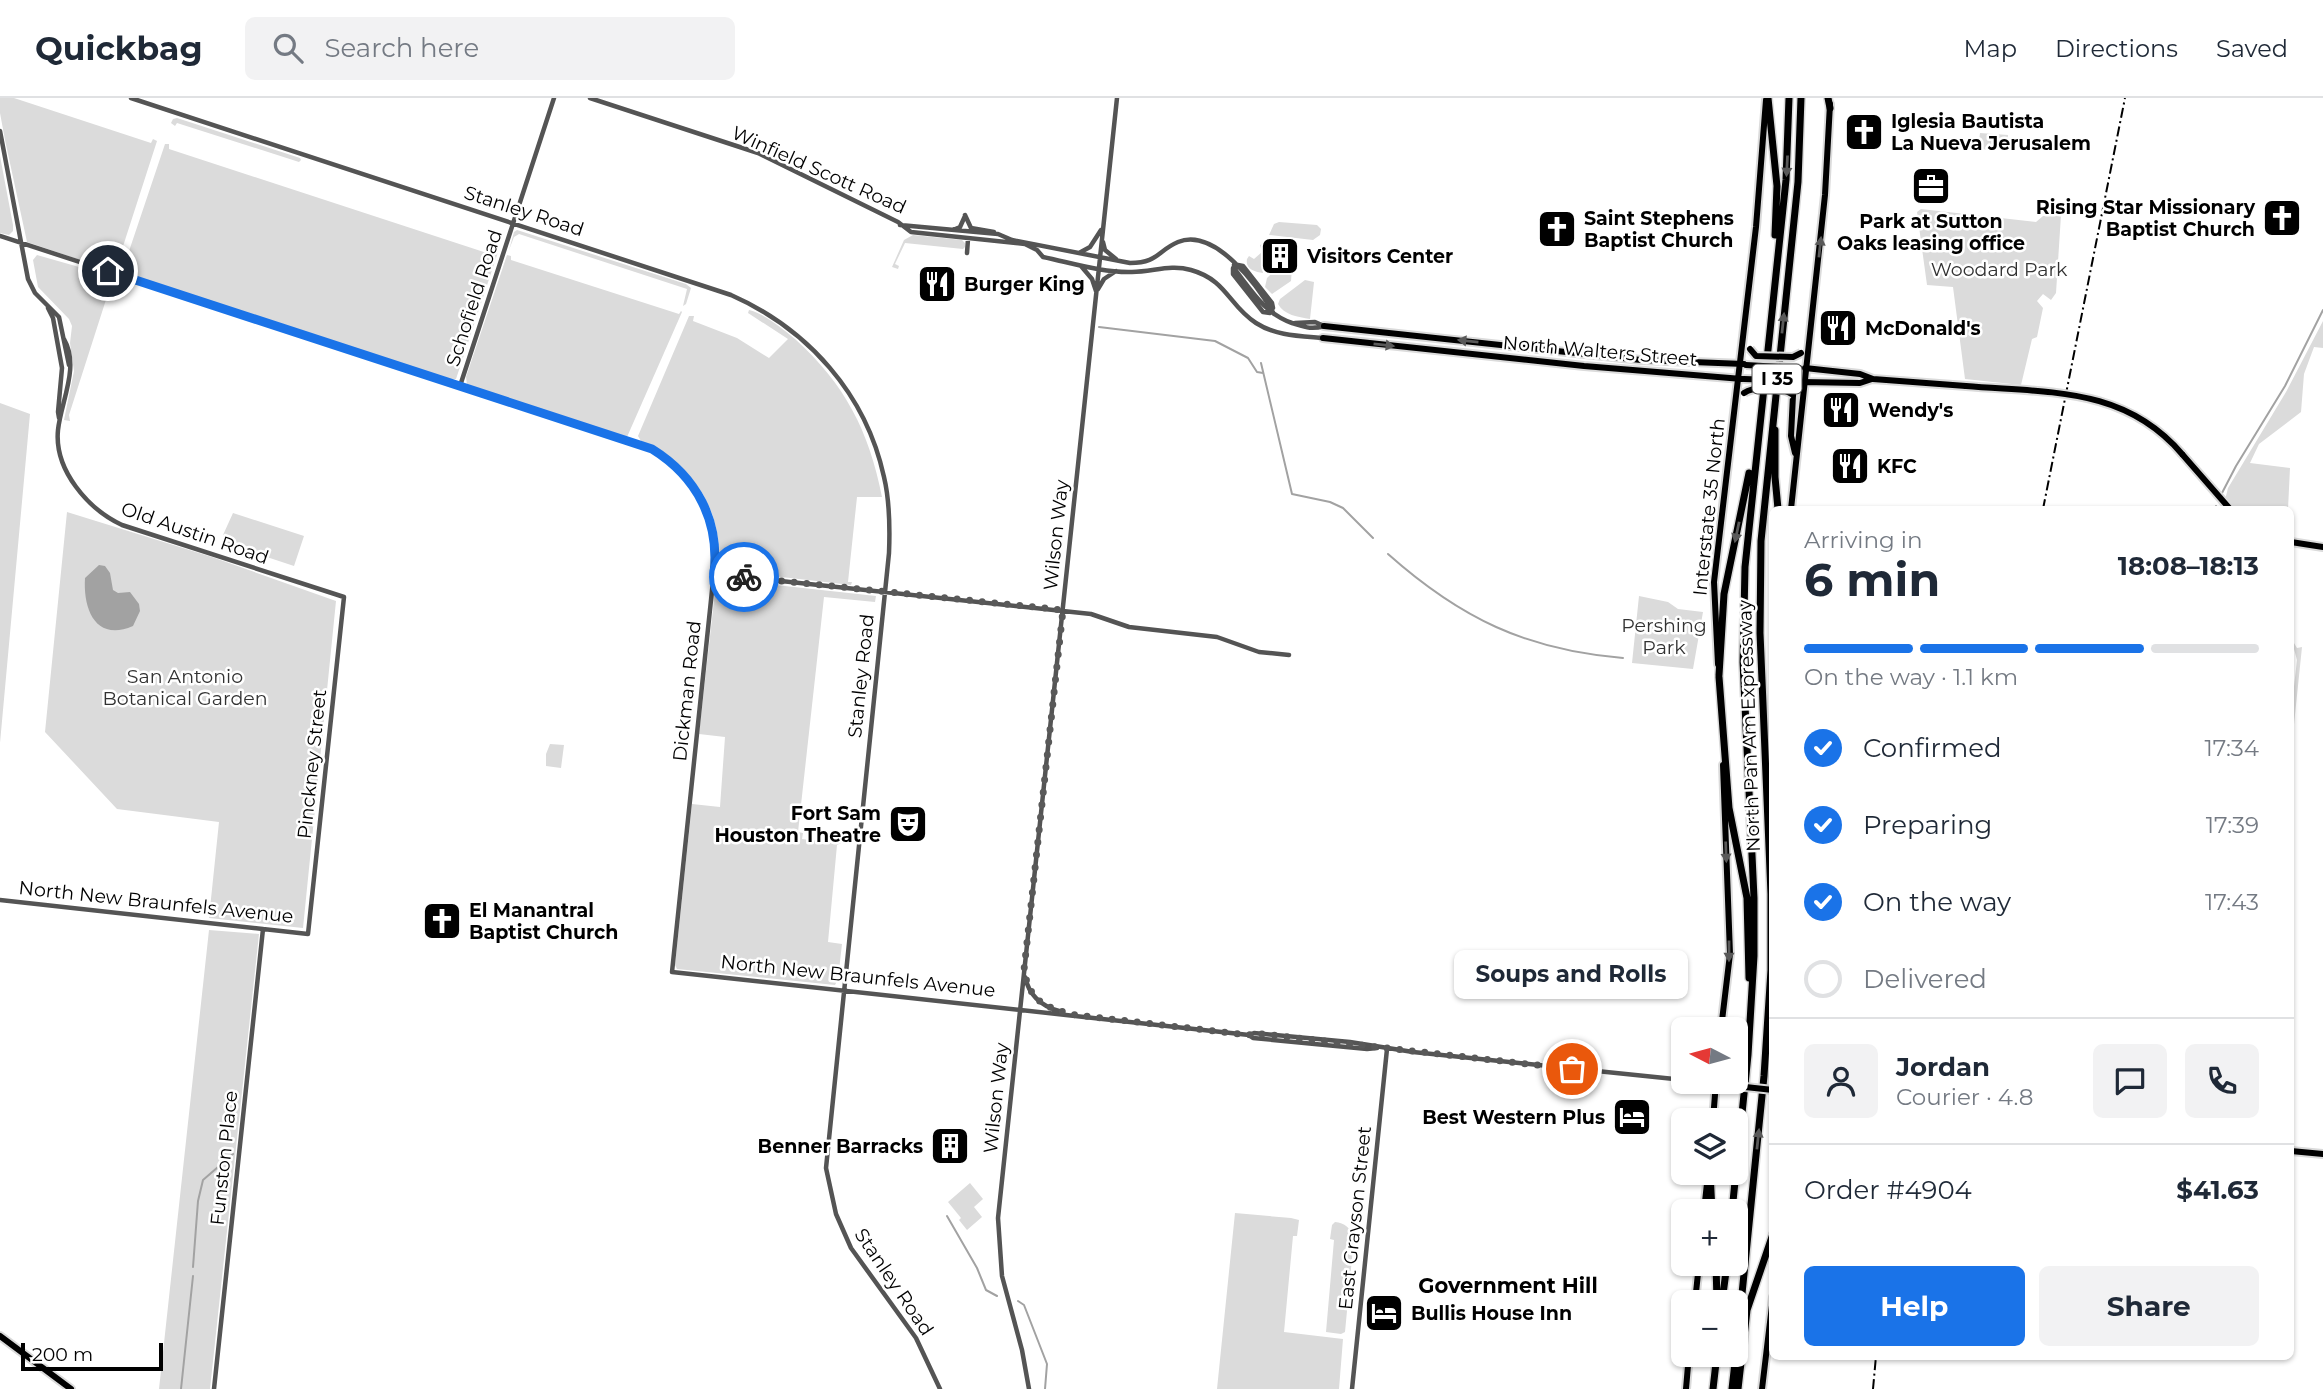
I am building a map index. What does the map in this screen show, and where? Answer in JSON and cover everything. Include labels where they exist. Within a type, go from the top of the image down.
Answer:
[{"type":"highway","points":[[1767,98],[1777,186],[1773,291]]},
{"type":"highway","name":"North Pan Am Expressway","points":[[1748,1055],[1755,929],[1743,662],[1745,567],[1786,180],[1789,98]]},
{"type":"highway","name":"North Pan Am Expressway","points":[[1769,857],[1761,660],[1761,541],[1798,182],[1801,98]]},
{"type":"highway","points":[[1829,98],[1830,108]]},
{"type":"highway","points":[[1748,1017],[1748,907],[1744,874],[1729,808],[1719,676],[1724,594],[1763,393]]},
{"type":"highway","points":[[1775,395],[1777,506]]},
{"type":"highway","name":"North Pan Am Expressway","points":[[1742,1290],[1769,1010]]},
{"type":"highway","points":[[1764,1076],[1769,1042]]},
{"type":"highway","name":"North Pan Am Expressway","points":[[1733,1199],[1744,1094]]},
{"type":"highway","points":[[1735,1389],[1747,1310],[1769,1246]]},
{"type":"highway","points":[[1712,1389],[1714,1367]]},
{"type":"highway","name":"North Pan Am Expressway","points":[[1735,1389],[1736,1367]]},
{"type":"main road","name":"Interstate 35 North","points":[[1722,1017],[1730,947],[1714,582],[1743,364],[1767,98]]},
{"type":"main road","points":[[1791,506],[1801,382],[1809,339],[1825,195],[1830,108]]},
{"type":"main road","name":"North Walters Street","points":[[1324,326],[1641,360],[1803,368],[1860,374],[1874,379],[2076,396],[2109,402],[2133,412],[2154,426],[2227,506]]},
{"type":"main road","points":[[1745,329],[1750,349],[1756,356],[1793,357],[1801,353],[1809,339]]},
{"type":"main road","name":"North Walters Street","points":[[1323,338],[1584,366],[1741,379],[1860,383],[1874,379]]},
{"type":"main road","points":[[1734,418],[1744,393],[1749,389],[1787,391],[1793,395],[1791,436],[1797,458]]},
{"type":"main road","points":[[2294,542],[2323,547]]},
{"type":"main road","points":[[1748,1087],[1769,1090]]},
{"type":"main road","points":[[2294,1151],[2323,1154]]},
{"type":"main road","points":[[1762,1389],[1769,1330]]},
{"type":"main road","points":[[0,1336],[71,1389]]},
{"type":"main road","points":[[1686,1389],[1688,1367]]},
{"type":"street","name":"Stanley Road","points":[[131,98],[731,295],[774,317],[807,343],[832,369],[852,397],[875,444],[884,477],[889,519],[889,553],[826,1156],[831,1196],[837,1217],[852,1248],[916,1338],[940,1389]]},
{"type":"street","name":"Schofield Road","points":[[460,386],[554,98]]},
{"type":"street","name":"Winfield Scott Road","points":[[590,98],[758,153],[898,222],[899,225],[998,234],[1012,240],[1120,262],[1149,261],[1178,242],[1194,239],[1214,245],[1234,264],[1244,266],[1272,303],[1274,314]]},
{"type":"street","name":"Wilson Way","points":[[1029,1389],[1022,1350],[1002,1276],[998,1218],[1117,98]]},
{"type":"street","name":"Old Austin Road","points":[[0,131],[31,287],[59,317],[64,339],[69,366],[68,382],[57,438],[68,474],[89,503],[110,519],[344,597]]},
{"type":"street","points":[[953,230],[960,226],[965,215],[971,228],[998,234]]},
{"type":"street","points":[[899,225],[919,234],[1025,244],[1037,250],[1043,257],[1098,269],[1130,272],[1168,267],[1194,270],[1220,285],[1256,323],[1280,333],[1323,338]]},
{"type":"street","points":[[1079,254],[1090,247],[1103,226]]},
{"type":"street","name":"Dickman Road","points":[[0,236],[639,444],[663,456],[691,482],[708,514],[714,537],[714,574],[672,972]]},
{"type":"street","points":[[1102,238],[1109,255],[1120,262]]},
{"type":"street","points":[[967,253],[968,239]]},
{"type":"street","points":[[1234,264],[1236,271],[1266,309],[1303,328],[1324,326]]},
{"type":"street","points":[[1080,265],[1092,279],[1096,293]]},
{"type":"street","points":[[1096,293],[1104,279],[1116,271]]},
{"type":"street","name":"Old Austin Road","points":[[48,307],[62,368],[58,412],[60,419]]},
{"type":"street","points":[[714,574],[1063,610],[1091,614],[1129,627],[1217,636],[1259,652],[1289,655]]},
{"type":"street","name":"Pinckney Street","points":[[308,934],[344,597]]},
{"type":"street","name":"North New Braunfels Avenue","points":[[0,900],[308,934]]},
{"type":"street","name":"Funston Place","points":[[214,1389],[263,929]]},
{"type":"street","points":[[1024,970],[1030,991],[1042,1004],[1076,1015]]},
{"type":"street","name":"North New Braunfels Avenue","points":[[672,972],[1076,1015],[1249,1035],[1253,1038],[1671,1079]]},
{"type":"street","name":"East Grayson Street","points":[[1352,1389],[1387,1049]]},
{"type":"green space","points":[[0,98],[14,98],[151,143],[153,139],[157,141],[116,268],[110,270],[27,242],[5,140]]},
{"type":"green space","points":[[177,118],[301,160],[299,162],[177,123],[175,126],[171,123]]},
{"type":"green space","points":[[1980,133],[2008,135],[2007,143],[1996,142],[1995,150],[1978,149]]},
{"type":"green space","points":[[165,144],[169,144],[169,149],[493,255],[495,250],[498,252],[456,379],[446,379],[127,275],[123,269]]},
{"type":"green space","points":[[0,156],[13,225],[13,231],[9,235],[0,233]]},
{"type":"green space","name":"Woodard Park","points":[[1921,209],[2036,222],[2043,216],[2061,215],[2056,293],[2051,300],[2043,294],[2037,301],[2043,308],[2037,337],[2032,339],[2021,385],[1965,379],[1953,287],[1927,285],[1917,212]]},
{"type":"green space","points":[[1279,222],[1317,225],[1321,229],[1320,235],[1313,240],[1269,235],[1274,224]]},
{"type":"green space","points":[[517,230],[686,284],[691,288],[686,304],[683,306],[687,289],[519,234],[514,237],[509,250],[514,232]]},
{"type":"green space","points":[[913,235],[962,240],[965,247],[963,249],[905,243],[895,264],[899,266],[898,269],[892,267],[904,240]]},
{"type":"green space","points":[[1273,239],[1295,241],[1293,258],[1287,258],[1288,250],[1279,249],[1276,251],[1276,266],[1267,274],[1262,268],[1263,273],[1251,269],[1247,262],[1249,256],[1254,259],[1262,252],[1260,245]]},
{"type":"green space","points":[[37,255],[107,275],[112,281],[69,415],[70,421],[64,420],[74,371],[70,343],[72,326],[69,319],[38,287],[33,260]]},
{"type":"green space","points":[[507,255],[511,256],[511,260],[679,314],[682,312],[627,437],[467,385],[466,377]]},
{"type":"green space","points":[[1280,265],[1292,268],[1291,281],[1272,294],[1265,287],[1267,278]]},
{"type":"green space","points":[[1305,280],[1314,282],[1310,319],[1288,313],[1278,304],[1280,299]]},
{"type":"green space","points":[[749,310],[785,330],[828,373],[852,410],[870,451],[882,497],[857,497],[848,582],[852,582],[851,585],[720,570],[716,527],[702,492],[677,464],[641,441],[638,436],[689,316],[694,316],[693,321],[737,338],[769,358],[788,339],[748,313]]},
{"type":"green space","points":[[2323,321],[2323,348],[2314,347],[2304,374],[2301,412],[2259,444],[2250,463],[2290,468],[2288,506],[2232,506],[2225,500],[2228,488],[2286,392]]},
{"type":"green space","points":[[0,403],[30,414],[0,743]]},
{"type":"green space","name":"San Antonio Botanical Garden","points":[[67,512],[212,557],[336,601],[303,928],[209,918],[219,822],[117,809],[45,732]]},
{"type":"green space","points":[[233,513],[304,536],[294,566],[227,544],[223,535]]},
{"type":"green space","points":[[721,579],[876,596],[875,602],[824,597],[798,832],[803,833],[802,839],[836,843],[839,840],[841,843],[837,845],[828,942],[842,944],[835,985],[677,969],[675,965],[692,804],[720,807],[725,737],[699,734],[716,583]]},
{"type":"green space","name":"Pershing Park","points":[[1639,596],[1668,602],[1678,609],[1703,612],[1693,669],[1632,663]]},
{"type":"green space","points":[[2294,643],[2297,648],[2302,647],[2294,724],[2294,686],[2297,660]]},
{"type":"green space","points":[[550,744],[564,745],[561,768],[546,766],[546,754]]},
{"type":"green space","points":[[209,930],[259,934],[210,1389],[159,1389]]},
{"type":"green space","points":[[970,1183],[983,1199],[974,1207],[982,1217],[967,1230],[948,1202]]},
{"type":"green space","points":[[1235,1213],[1299,1220],[1297,1236],[1293,1236],[1284,1332],[1343,1339],[1339,1389],[1217,1389]]},
{"type":"green space","points":[[1335,1222],[1347,1226],[1354,1237],[1345,1332],[1341,1334],[1326,1332],[1334,1240],[1330,1239]]},
{"type":"shaded area","points":[[99,565],[105,566],[110,573],[113,590],[118,593],[130,592],[139,604],[140,611],[133,626],[110,630],[94,620],[86,601],[85,578]]},
{"type":"waterway","points":[[2222,493],[2285,386],[2323,310]]},
{"type":"waterway","points":[[1099,327],[1215,341],[1248,358],[1257,372],[1263,373]]},
{"type":"waterway","points":[[1261,363],[1292,494],[1330,502],[1343,508],[1373,538]]},
{"type":"waterway","points":[[1388,554],[1441,596],[1496,627],[1555,647],[1623,658]]},
{"type":"waterway","points":[[193,1267],[198,1201],[203,1180],[233,1154]]},
{"type":"waterway","points":[[947,1216],[977,1268],[986,1290],[997,1296]]},
{"type":"waterway","points":[[181,1389],[193,1276]]},
{"type":"waterway","points":[[1018,1301],[1024,1305],[1047,1364],[1045,1389]]},
{"type":"railway","points":[[2044,506],[2125,98]]},
{"type":"railway","points":[[1873,1389],[1876,1360]]},
{"type":"way so far","points":[[744,577],[1063,610],[1024,970],[1030,991],[1042,1004],[1076,1015],[1249,1035],[1254,1033],[1336,1043],[1350,1042],[1377,1048],[1572,1069]]},
{"type":"place","name":"Iglesia Bautista La Nueva Jerusalem","points":[[1864,132]]},
{"type":"place","name":"Park at Sutton Oaks leasing office","points":[[1931,186]]},
{"type":"place","name":"Rising Star Missionary Baptist Church","points":[[2282,218]]},
{"type":"place","name":"Saint Stephens Baptist Church","points":[[1557,229]]},
{"type":"place","name":"Visitors Center","points":[[1280,256]]},
{"type":"place","name":"Burger King","points":[[937,284]]},
{"type":"place","name":"McDonald's","points":[[1838,328]]},
{"type":"place","name":"Wendy's","points":[[1841,410]]},
{"type":"place","name":"KFC","points":[[1850,466]]},
{"type":"place","name":"Fort Sam Houston Theatre","points":[[908,824]]},
{"type":"place","name":"El Manantral Baptist Church","points":[[442,921]]},
{"type":"place","name":"Soups and Rolls","points":[[1572,1069]]},
{"type":"place","name":"Best Western Plus","points":[[1632,1117]]},
{"type":"place","name":"Benner Barracks","points":[[950,1146]]},
{"type":"place","name":"Bullis House Inn","points":[[1384,1313]]},
{"type":"district","name":"Government Hill","points":[[1508,1285]]},
{"type":"route","points":[[108,271],[652,449],[682,472],[704,502],[714,537],[714,574],[744,577]]}]
